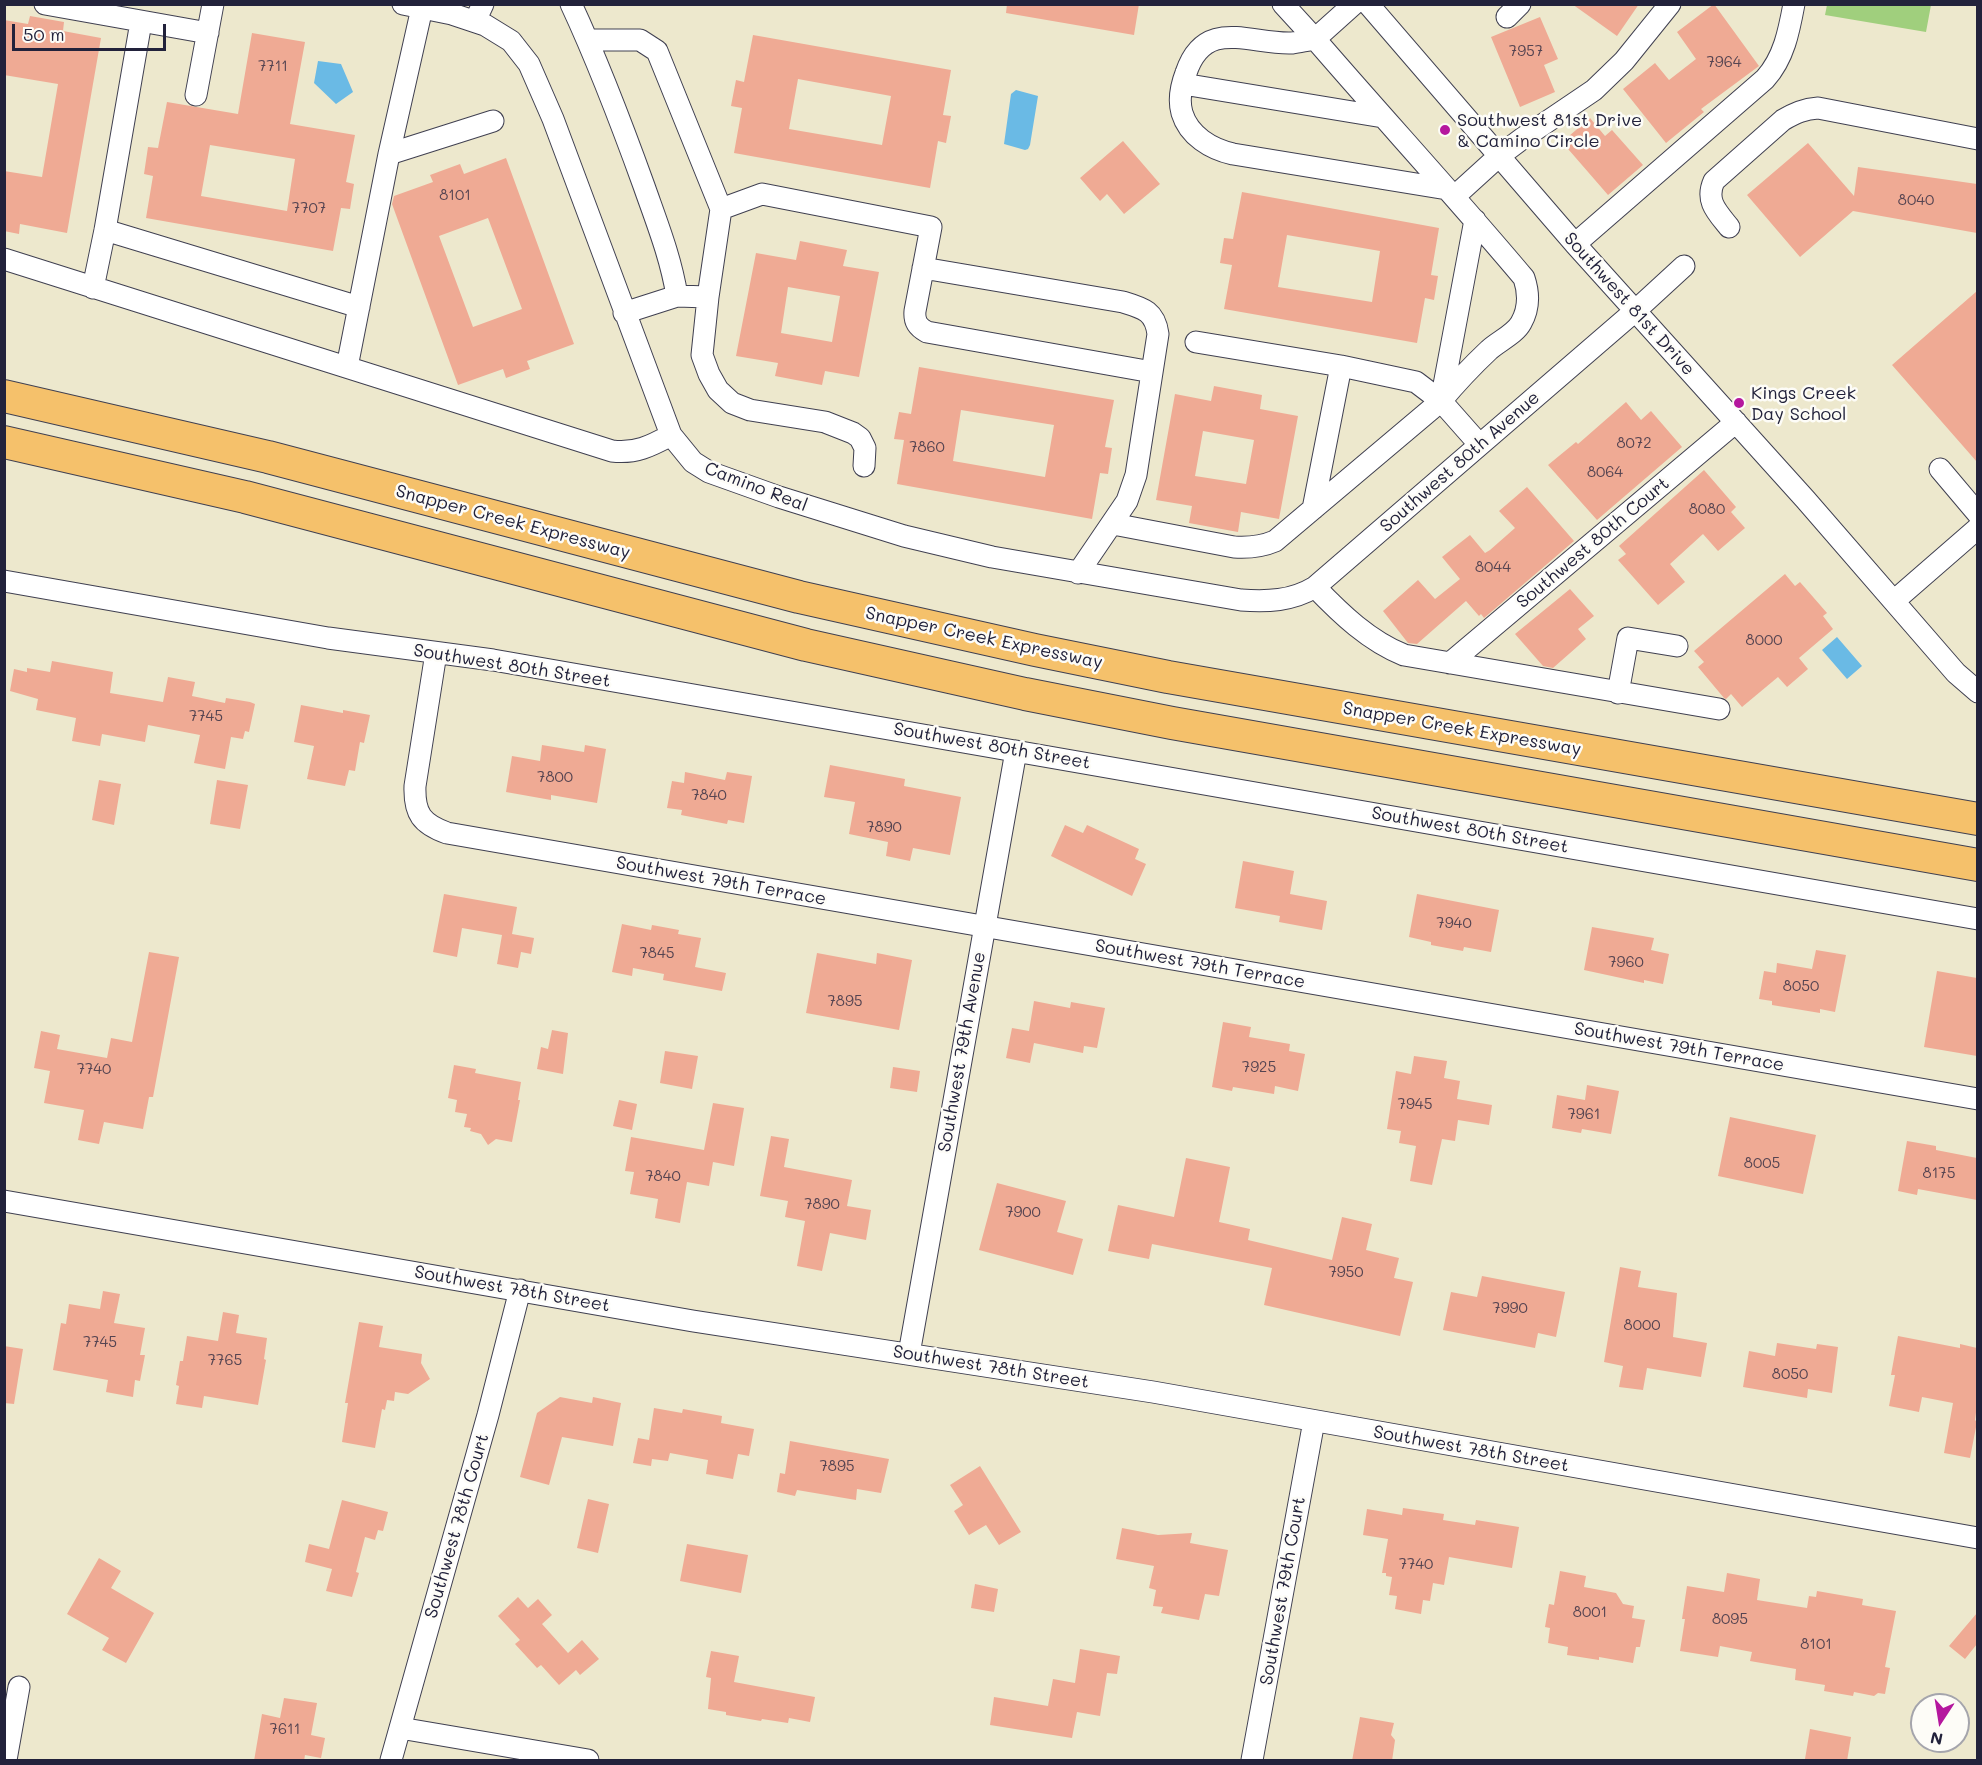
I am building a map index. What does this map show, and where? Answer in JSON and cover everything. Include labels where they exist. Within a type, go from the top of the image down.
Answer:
[{"type":"highway","name":"Snapper Creek Expressway","points":[[4,396],[268,457],[735,581],[1035,650],[1168,677],[1977,819]]},
{"type":"highway","points":[[4,442],[245,497],[807,645],[1025,694],[1172,723],[1977,865]]},
{"type":"street","points":[[45,4],[208,33]]},
{"type":"street","points":[[196,95],[213,4]]},
{"type":"street","points":[[571,4],[588,40],[627,138],[669,255],[677,296]]},
{"type":"street","points":[[1113,525],[1219,545],[1249,548],[1275,541],[1441,401],[1460,378],[1520,326],[1526,314],[1528,289],[1524,278],[1476,220],[1283,4]]},
{"type":"street","points":[[1354,4],[1315,39],[1291,43],[1239,36],[1215,40],[1204,45],[1190,61],[1180,99],[1183,118],[1191,131],[1204,143],[1218,150],[1451,192],[1594,90],[1624,61],[1670,4]]},
{"type":"street","name":"Southwest 81st Drive","points":[[1368,4],[1575,244],[1736,422],[1956,673],[1977,692]]},
{"type":"street","points":[[1575,244],[1765,79],[1773,70],[1785,45],[1794,4]]},
{"type":"street","points":[[347,367],[389,154],[413,6]]},
{"type":"street","name":"Camino Real","points":[[413,6],[479,13],[494,30],[511,41],[523,54],[536,78],[671,435],[693,462],[709,472],[779,498],[944,547],[1078,573],[1241,600],[1278,600]]},
{"type":"street","points":[[93,288],[141,22]]},
{"type":"street","points":[[588,40],[640,40],[657,51],[721,209],[702,355],[718,390],[732,403],[750,410],[825,422],[853,433],[860,438],[865,448],[864,466]]},
{"type":"street","points":[[1183,84],[1383,117]]},
{"type":"street","points":[[1729,228],[1713,208],[1711,188],[1714,181],[1783,120],[1807,108],[1818,108],[1977,139]]},
{"type":"street","points":[[389,154],[493,122]]},
{"type":"street","points":[[721,209],[762,194],[931,227],[915,317],[916,324],[927,332],[1152,372]]},
{"type":"street","points":[[1441,401],[1476,220]]},
{"type":"street","points":[[105,230],[359,307]]},
{"type":"street","points":[[4,260],[612,451],[628,452],[645,449],[671,435]]},
{"type":"street","name":"Southwest 80th Avenue","points":[[1278,600],[1315,587],[1684,266]]},
{"type":"street","points":[[923,268],[1123,302],[1146,310],[1156,324],[1158,334],[1136,475],[1127,501],[1113,525],[1078,573]]},
{"type":"street","points":[[624,313],[677,296],[708,297]]},
{"type":"street","points":[[1196,342],[1341,366],[1416,382],[1441,401],[1479,444]]},
{"type":"street","points":[[1313,509],[1341,366]]},
{"type":"street","name":"Southwest 80th Court","points":[[1450,663],[1736,422]]},
{"type":"street","points":[[1940,469],[1977,514]]},
{"type":"street","points":[[1894,601],[1977,528]]},
{"type":"street","name":"Southwest 80th Street","points":[[4,580],[328,638],[494,660],[1977,919]]},
{"type":"street","points":[[1315,587],[1358,628],[1381,645],[1404,655],[1719,709]]},
{"type":"street","points":[[1618,693],[1628,638],[1677,646]]},
{"type":"street","name":"Southwest 79th Terrace","points":[[436,653],[414,786],[416,806],[425,822],[435,829],[456,836],[1977,1099]]},
{"type":"street","name":"Southwest 79th Avenue","points":[[909,1354],[1016,751]]},
{"type":"street","name":"Southwest 78th Street","points":[[4,1201],[682,1319],[1083,1381],[1977,1538]]},
{"type":"street","name":"Southwest 78th Court","points":[[391,1761],[491,1404],[520,1290]]},
{"type":"street","name":"Southwest 79th Court","points":[[1252,1761],[1314,1421]]},
{"type":"street","points":[[6,1761],[19,1687]]},
{"type":"street","points":[[400,1728],[588,1761]]},
{"type":"green space","points":[[1827,4],[1931,5],[1926,32],[1825,15]]},
{"type":"water","points":[[318,61],[341,64],[353,92],[336,104],[314,83]]},
{"type":"water","points":[[1016,90],[1038,96],[1030,145],[1025,150],[1004,144],[1011,94]]},
{"type":"water","points":[[1837,637],[1862,666],[1847,679],[1822,650]]},
{"type":"building","points":[[1007,4],[1139,4],[1134,35],[1006,13]]},
{"type":"building","points":[[1572,4],[1639,4],[1617,36]]},
{"type":"building","points":[[1714,4],[1759,66],[1701,109],[1704,112],[1666,143],[1623,89],[1655,63],[1669,80],[1696,59],[1677,32]]},
{"type":"building","points":[[30,16],[64,22],[63,31],[101,38],[67,233],[20,224],[19,234],[4,231],[4,171],[42,177],[58,84],[4,75],[4,20],[28,24]]},
{"type":"building","points":[[1540,17],[1558,59],[1544,65],[1555,92],[1520,107],[1491,37]]},
{"type":"building","points":[[252,33],[305,42],[290,124],[355,135],[346,182],[354,184],[350,209],[341,208],[333,251],[146,218],[153,176],[144,174],[148,147],[158,148],[167,102],[238,114]],"holes":[[[210,145],[295,159],[287,211],[201,196]]]},
{"type":"building","points":[[753,35],[951,70],[943,115],[951,116],[946,143],[938,141],[930,188],[734,153],[742,108],[731,106],[736,80],[744,82]],"holes":[[[798,79],[891,96],[882,145],[789,129]]]},
{"type":"building","points":[[1590,118],[1605,136],[1612,130],[1643,165],[1608,195],[1562,142]]},
{"type":"building","points":[[1123,141],[1160,184],[1124,214],[1107,194],[1100,201],[1080,178]]},
{"type":"building","points":[[1808,143],[1854,196],[1858,167],[1977,184],[1977,233],[1853,211],[1800,257],[1747,195]]},
{"type":"building","points":[[506,158],[574,344],[527,361],[530,369],[506,378],[503,369],[458,385],[392,204],[394,196],[433,182],[430,175],[460,164],[464,174]],"holes":[[[488,218],[522,309],[473,327],[439,236]]]},
{"type":"building","points":[[1242,192],[1439,228],[1431,275],[1438,276],[1434,300],[1425,298],[1417,343],[1224,309],[1232,265],[1220,263],[1224,238],[1233,239]],"holes":[[[1287,235],[1380,251],[1372,302],[1278,287]]]},
{"type":"building","points":[[800,241],[847,250],[843,266],[879,272],[859,377],[825,371],[822,385],[775,376],[778,363],[736,356],[756,253],[796,260]],"holes":[[[788,287],[840,296],[832,342],[781,333]]]},
{"type":"building","points":[[1977,291],[1977,462],[1892,365]]},
{"type":"building","points":[[919,367],[1114,400],[1105,447],[1112,448],[1108,474],[1100,473],[1092,519],[897,484],[904,440],[894,439],[899,412],[911,414]],"holes":[[[961,410],[1054,425],[1045,477],[953,461]]]},
{"type":"building","points":[[1214,386],[1262,395],[1260,409],[1298,416],[1279,519],[1241,512],[1238,532],[1189,523],[1192,506],[1156,500],[1175,394],[1211,401]],"holes":[[[1203,431],[1254,440],[1246,484],[1195,476]]]},
{"type":"building","points":[[1626,402],[1641,420],[1651,411],[1682,447],[1597,520],[1548,465],[1576,442],[1578,444]]},
{"type":"building","points":[[1704,470],[1736,507],[1731,512],[1745,528],[1718,551],[1703,534],[1670,564],[1685,582],[1658,605],[1618,560],[1626,554],[1619,546]]},
{"type":"building","points":[[1527,487],[1574,541],[1484,618],[1481,614],[1479,616],[1466,601],[1417,644],[1408,643],[1383,611],[1418,580],[1435,599],[1460,579],[1442,557],[1470,535],[1485,553],[1490,550],[1515,528],[1499,511]]},
{"type":"building","points":[[1785,574],[1795,586],[1800,582],[1827,613],[1823,616],[1833,629],[1799,658],[1808,669],[1787,687],[1778,677],[1742,707],[1731,694],[1726,699],[1724,698],[1698,667],[1704,662],[1694,651]]},
{"type":"building","points":[[1570,589],[1594,616],[1578,629],[1586,639],[1553,668],[1543,666],[1515,634]]},
{"type":"building","points":[[52,661],[113,672],[110,693],[163,702],[168,677],[195,682],[192,696],[225,703],[226,698],[255,704],[249,732],[245,731],[243,739],[231,737],[225,769],[194,763],[200,735],[148,725],[145,742],[102,734],[100,746],[72,741],[76,718],[36,710],[38,699],[10,691],[14,669],[27,672],[27,668],[50,672]]},
{"type":"building","points":[[301,705],[343,713],[343,710],[370,715],[364,743],[360,742],[355,771],[349,770],[345,786],[307,779],[314,746],[294,742]]},
{"type":"building","points":[[542,745],[584,752],[585,745],[606,749],[597,803],[551,795],[551,800],[506,792],[512,756],[540,761]]},
{"type":"building","points":[[830,765],[905,779],[904,786],[961,797],[950,855],[913,848],[910,861],[886,856],[888,842],[849,834],[855,802],[824,797]]},
{"type":"building","points":[[685,772],[725,780],[727,772],[752,776],[744,823],[728,820],[727,824],[681,815],[682,810],[667,808],[672,781],[684,783]]},
{"type":"building","points":[[99,780],[121,784],[114,825],[92,820]]},
{"type":"building","points":[[217,780],[248,785],[240,829],[210,824]]},
{"type":"building","points":[[1065,825],[1083,833],[1087,825],[1139,849],[1135,859],[1146,864],[1132,896],[1051,856]]},
{"type":"building","points":[[1243,861],[1294,871],[1290,894],[1327,901],[1322,930],[1279,922],[1280,916],[1235,908]]},
{"type":"building","points":[[444,894],[517,907],[512,934],[534,938],[531,954],[521,952],[518,968],[497,964],[502,935],[462,928],[457,957],[433,952]]},
{"type":"building","points":[[1417,894],[1499,910],[1491,952],[1464,947],[1463,951],[1431,945],[1431,942],[1409,937]]},
{"type":"building","points":[[622,924],[651,930],[652,925],[679,930],[678,934],[701,938],[695,967],[726,973],[722,991],[663,980],[664,974],[633,968],[632,976],[612,972]]},
{"type":"building","points":[[1592,927],[1654,938],[1651,950],[1669,954],[1663,984],[1644,980],[1644,983],[1584,970]]},
{"type":"building","points":[[1816,950],[1846,955],[1835,1012],[1820,1009],[1820,1013],[1772,1005],[1772,1001],[1759,999],[1764,971],[1776,973],[1777,963],[1812,969]]},
{"type":"building","points":[[149,952],[179,957],[153,1097],[149,1097],[143,1129],[104,1122],[99,1144],[78,1140],[84,1110],[44,1103],[50,1071],[34,1068],[41,1031],[60,1035],[57,1049],[107,1058],[111,1038],[132,1042]]},
{"type":"building","points":[[817,953],[876,964],[877,953],[912,960],[899,1030],[806,1013]]},
{"type":"building","points":[[1937,971],[1977,978],[1977,1056],[1924,1047]]},
{"type":"building","points":[[1034,1001],[1070,1008],[1071,1002],[1105,1008],[1097,1048],[1084,1046],[1083,1053],[1034,1043],[1030,1063],[1006,1058],[1012,1028],[1029,1031]]},
{"type":"building","points":[[1223,1022],[1251,1027],[1249,1037],[1290,1044],[1289,1051],[1305,1054],[1298,1091],[1275,1086],[1274,1094],[1233,1087],[1232,1091],[1212,1087]]},
{"type":"building","points":[[552,1030],[568,1033],[563,1074],[537,1069],[541,1047],[548,1049]]},
{"type":"building","points":[[665,1051],[698,1056],[692,1089],[660,1083]]},
{"type":"building","points":[[1414,1056],[1447,1061],[1444,1078],[1460,1081],[1457,1099],[1492,1105],[1489,1125],[1458,1120],[1455,1141],[1442,1139],[1432,1185],[1410,1181],[1416,1146],[1399,1143],[1401,1131],[1387,1129],[1396,1071],[1411,1074]]},
{"type":"building","points":[[454,1065],[476,1069],[475,1073],[521,1082],[512,1142],[496,1139],[488,1145],[481,1134],[464,1127],[467,1114],[455,1112],[457,1100],[448,1098]]},
{"type":"building","points":[[893,1067],[920,1071],[917,1092],[890,1088]]},
{"type":"building","points":[[1587,1085],[1619,1091],[1611,1134],[1582,1129],[1581,1133],[1552,1128],[1557,1095],[1585,1100]]},
{"type":"building","points":[[619,1100],[637,1104],[632,1130],[613,1126]]},
{"type":"building","points":[[713,1103],[744,1108],[734,1166],[713,1162],[709,1186],[687,1182],[680,1223],[655,1218],[658,1199],[630,1194],[634,1172],[625,1171],[631,1137],[704,1150]]},
{"type":"building","points":[[1730,1117],[1816,1135],[1803,1194],[1718,1176]]},
{"type":"building","points":[[771,1136],[789,1139],[784,1167],[852,1180],[847,1206],[871,1210],[866,1240],[830,1233],[822,1271],[797,1266],[805,1221],[785,1217],[788,1201],[760,1196]]},
{"type":"building","points":[[1907,1141],[1936,1146],[1936,1150],[1977,1158],[1977,1200],[1918,1189],[1917,1195],[1898,1191]]},
{"type":"building","points":[[1186,1158],[1230,1167],[1219,1222],[1250,1229],[1248,1240],[1332,1260],[1342,1217],[1372,1224],[1366,1250],[1399,1258],[1394,1278],[1413,1282],[1400,1336],[1264,1305],[1272,1268],[1152,1244],[1149,1259],[1108,1251],[1118,1205],[1174,1217]]},
{"type":"building","points":[[997,1183],[1066,1201],[1057,1232],[1083,1239],[1073,1275],[979,1250]]},
{"type":"building","points":[[1620,1267],[1641,1271],[1638,1287],[1677,1293],[1673,1337],[1707,1343],[1701,1377],[1647,1368],[1643,1390],[1619,1387],[1623,1366],[1604,1362]]},
{"type":"building","points":[[1482,1276],[1565,1292],[1556,1337],[1538,1333],[1535,1348],[1443,1330],[1451,1292],[1477,1297]]},
{"type":"building","points":[[103,1291],[120,1294],[114,1323],[145,1328],[140,1355],[145,1355],[140,1381],[135,1380],[133,1397],[106,1392],[108,1380],[53,1370],[61,1323],[66,1324],[69,1304],[100,1309]]},
{"type":"building","points":[[223,1312],[239,1315],[236,1333],[267,1338],[264,1359],[266,1360],[258,1405],[204,1396],[202,1408],[176,1404],[179,1386],[176,1385],[187,1336],[218,1341]]},
{"type":"building","points":[[359,1322],[383,1326],[379,1347],[422,1354],[421,1363],[430,1379],[408,1394],[395,1392],[394,1401],[387,1400],[385,1410],[382,1409],[375,1448],[342,1442],[348,1403],[345,1403]]},
{"type":"building","points":[[1898,1336],[1960,1348],[1960,1344],[1977,1348],[1975,1420],[1977,1422],[1970,1458],[1944,1453],[1953,1403],[1922,1397],[1919,1412],[1889,1406],[1895,1375],[1891,1375]]},
{"type":"building","points":[[1777,1343],[1816,1349],[1817,1344],[1838,1347],[1832,1393],[1808,1389],[1807,1398],[1743,1387],[1749,1351],[1775,1356]]},
{"type":"building","points":[[4,1346],[23,1349],[14,1404],[4,1403]]},
{"type":"building","points":[[560,1397],[592,1403],[593,1397],[621,1403],[613,1446],[562,1437],[549,1485],[520,1477],[537,1413]]},
{"type":"building","points":[[654,1408],[682,1413],[683,1409],[722,1416],[721,1423],[754,1429],[749,1456],[738,1454],[733,1479],[706,1474],[708,1460],[670,1453],[668,1461],[652,1459],[651,1466],[633,1463],[638,1438],[649,1440]]},
{"type":"building","points":[[790,1441],[889,1459],[881,1493],[857,1489],[856,1500],[797,1490],[795,1496],[777,1492],[780,1473],[785,1474]]},
{"type":"building","points":[[980,1466],[1021,1532],[999,1545],[986,1525],[969,1535],[954,1511],[963,1505],[950,1485]]},
{"type":"building","points":[[588,1499],[609,1504],[598,1553],[577,1548]]},
{"type":"building","points":[[342,1500],[388,1512],[383,1531],[378,1530],[375,1540],[365,1537],[352,1597],[326,1591],[332,1569],[305,1562],[309,1544],[329,1549]]},
{"type":"building","points":[[1403,1508],[1444,1514],[1443,1520],[1475,1525],[1476,1520],[1519,1527],[1512,1568],[1449,1557],[1444,1585],[1433,1583],[1430,1601],[1423,1600],[1421,1614],[1395,1609],[1397,1596],[1389,1595],[1392,1577],[1382,1573],[1388,1539],[1363,1535],[1367,1509],[1402,1515]]},
{"type":"building","points":[[1122,1528],[1158,1535],[1192,1533],[1190,1543],[1228,1550],[1219,1596],[1205,1594],[1199,1620],[1161,1613],[1163,1607],[1153,1606],[1156,1590],[1149,1588],[1154,1566],[1116,1559]]},
{"type":"building","points":[[687,1544],[748,1555],[741,1593],[680,1581]]},
{"type":"building","points":[[99,1558],[121,1571],[111,1588],[154,1613],[126,1663],[102,1650],[109,1638],[67,1614]]},
{"type":"building","points":[[1560,1571],[1586,1576],[1584,1587],[1616,1593],[1623,1604],[1634,1606],[1632,1618],[1645,1620],[1640,1647],[1636,1647],[1633,1663],[1599,1657],[1599,1660],[1567,1655],[1568,1647],[1548,1643],[1550,1628],[1545,1627],[1549,1604],[1554,1605]]},
{"type":"building","points":[[1727,1573],[1760,1579],[1757,1600],[1807,1608],[1809,1596],[1816,1597],[1817,1591],[1863,1599],[1862,1605],[1896,1611],[1885,1667],[1890,1668],[1885,1694],[1878,1693],[1874,1696],[1854,1692],[1853,1696],[1824,1691],[1825,1685],[1795,1680],[1796,1669],[1750,1661],[1752,1652],[1720,1646],[1718,1657],[1680,1651],[1687,1586],[1724,1592]]},
{"type":"building","points":[[975,1584],[998,1589],[994,1612],[971,1608]]},
{"type":"building","points":[[518,1597],[528,1608],[538,1599],[552,1615],[542,1624],[568,1653],[582,1640],[599,1659],[580,1675],[576,1670],[559,1685],[541,1665],[537,1668],[515,1644],[520,1640],[498,1616]]},
{"type":"building","points":[[1977,1613],[1977,1644],[1965,1659],[1949,1646]]},
{"type":"building","points":[[1080,1649],[1120,1656],[1117,1674],[1107,1673],[1100,1716],[1077,1712],[1072,1738],[990,1725],[994,1697],[1048,1706],[1053,1679],[1075,1683]]},
{"type":"building","points":[[711,1651],[739,1656],[734,1682],[815,1697],[810,1722],[789,1718],[788,1723],[762,1719],[761,1721],[726,1715],[726,1712],[708,1709],[711,1678],[706,1677]]},
{"type":"building","points":[[284,1698],[317,1703],[311,1735],[325,1738],[321,1758],[305,1755],[304,1761],[254,1761],[262,1714],[280,1718]]},
{"type":"building","points":[[1360,1717],[1394,1723],[1391,1735],[1395,1740],[1392,1761],[1352,1761]]},
{"type":"building","points":[[1810,1729],[1851,1737],[1847,1761],[1805,1759]]},
{"type":"place","name":"Southwest 81st Drive & Camino Circle","points":[[1445,130]]},
{"type":"place","name":"Kings Creek Day School","points":[[1739,403]]}]
